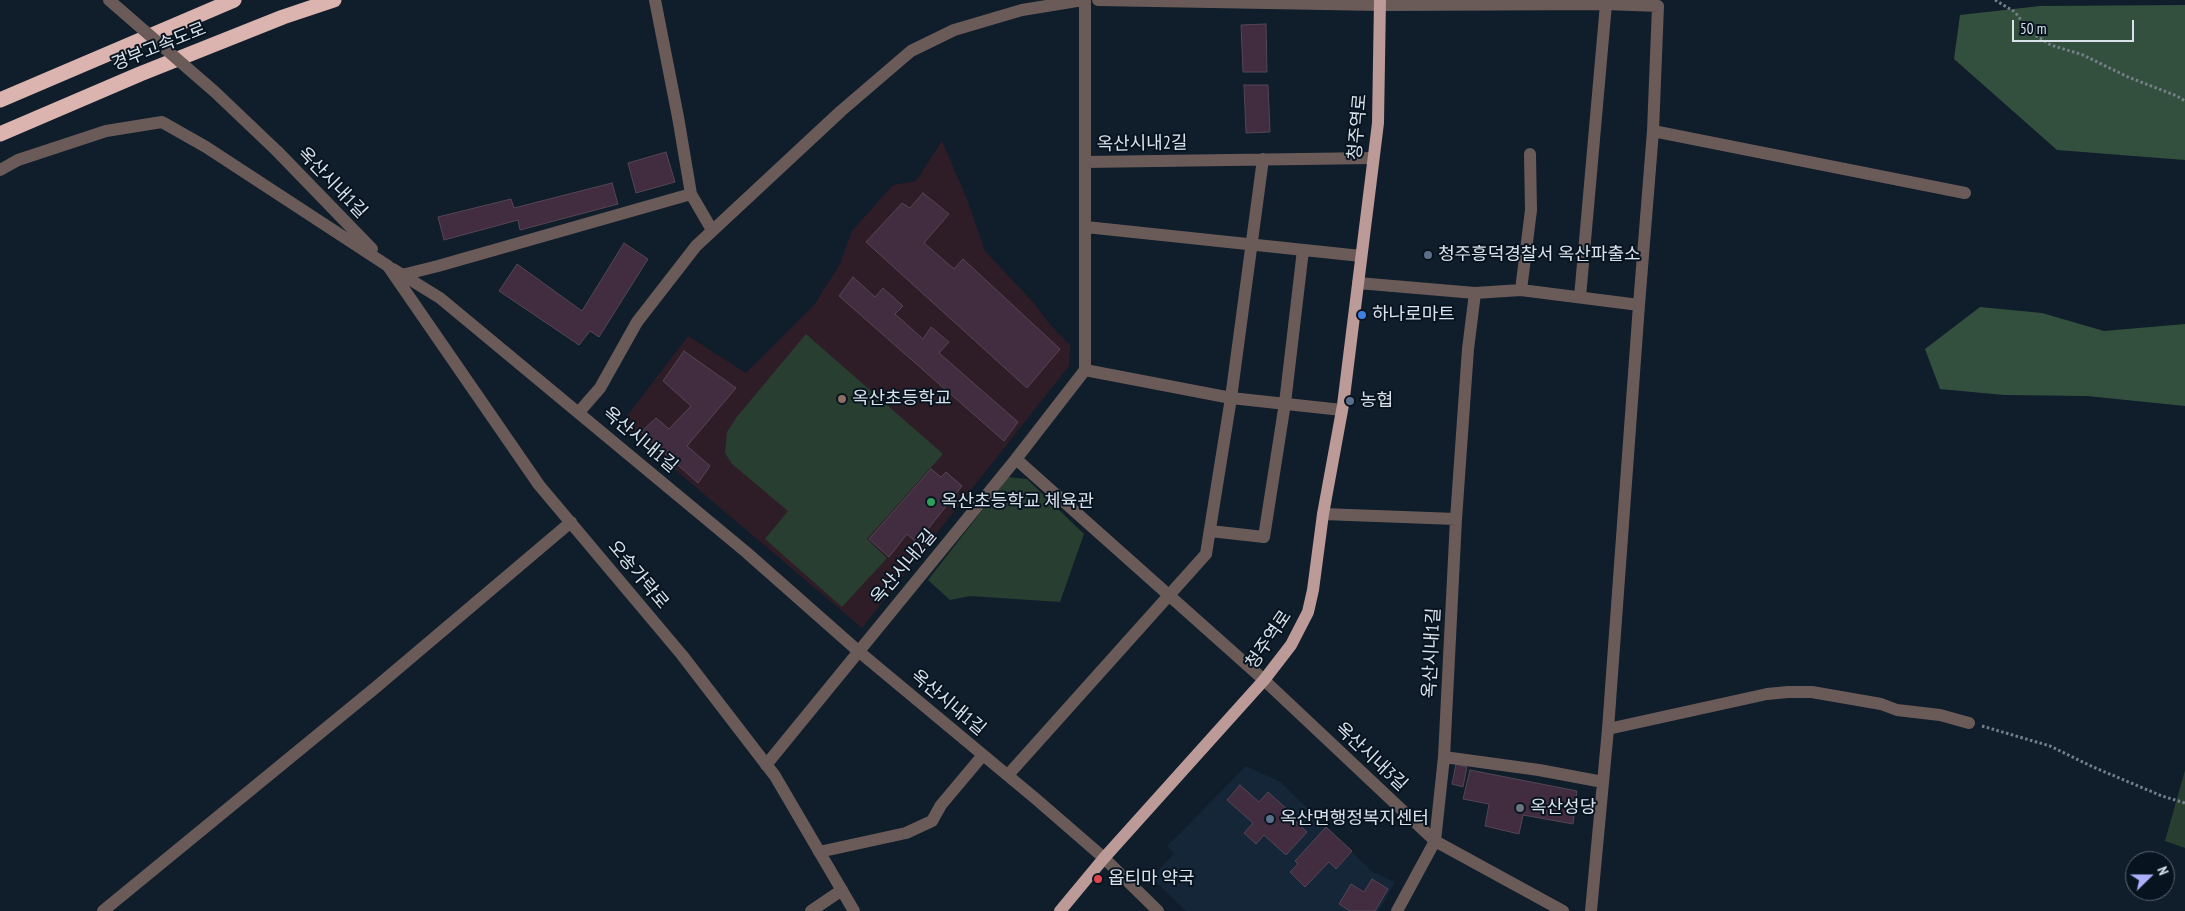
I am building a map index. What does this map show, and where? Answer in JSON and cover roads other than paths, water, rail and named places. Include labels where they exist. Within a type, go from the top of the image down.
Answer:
[{"type":"highway","name":"경부고속도로","points":[[0,100],[234,0]]},
{"type":"highway","name":"경부고속도로","points":[[0,134],[140,74],[283,17],[334,0]]},
{"type":"main road","name":"청주역로","points":[[1060,911],[1104,858],[1264,680],[1291,645],[1308,612],[1313,590],[1322,514],[1342,410],[1374,158],[1378,123],[1380,2]]},
{"type":"street","name":"옥산시내1길","points":[[109,0],[215,92],[278,152],[388,266],[440,298],[579,412],[746,552],[857,650],[1008,775],[1104,858],[1158,911]]},
{"type":"street","points":[[655,0],[691,194],[712,230]]},
{"type":"street","points":[[579,412],[600,388],[638,322],[696,246],[841,111],[911,51],[954,30],[1022,10],[1084,0],[1085,162]]},
{"type":"street","points":[[1098,0],[1519,2],[1658,6],[1653,131],[1608,729],[1591,911]]},
{"type":"street","points":[[1580,297],[1606,4]]},
{"type":"street","points":[[0,170],[18,160],[106,131],[162,122],[206,147],[388,266]]},
{"type":"street","points":[[1653,131],[1965,193]]},
{"type":"street","points":[[1521,290],[1531,210],[1530,154]]},
{"type":"street","name":"옥산시내2길","points":[[766,765],[857,650],[1016,459],[1085,370],[1085,162],[1374,158]]},
{"type":"street","points":[[1008,775],[1206,554],[1231,398],[1263,159]]},
{"type":"street","points":[[402,275],[447,264],[691,194]]},
{"type":"street","points":[[1086,227],[1361,256]]},
{"type":"street","points":[[1210,531],[1264,537],[1285,404],[1303,250]]},
{"type":"street","name":"오송가락로","points":[[388,266],[539,485],[682,655],[775,776],[854,911]]},
{"type":"street","points":[[1358,283],[1475,293],[1521,290],[1639,305]]},
{"type":"street","name":"옥산시내1길","points":[[1397,911],[1435,841],[1444,757],[1456,519],[1468,349],[1475,293]]},
{"type":"street","points":[[1085,370],[1231,398],[1342,410]]},
{"type":"street","points":[[1016,459],[1264,680]]},
{"type":"street","points":[[1322,514],[1456,519]]},
{"type":"street","points":[[103,911],[375,688],[571,522]]},
{"type":"street","name":"옥산시내3길","points":[[1264,680],[1435,841],[1564,911]]},
{"type":"street","points":[[1608,729],[1767,694],[1788,692],[1812,692],[1842,697],[1969,723]]},
{"type":"street","name":"옥산시내1길","points":[[819,852],[906,833],[932,821],[941,805],[983,755]]},
{"type":"street","points":[[1444,757],[1539,770],[1603,782]]},
{"type":"street","points":[[811,911],[842,890]]},
{"type":"place","name":"청주흥덕경찰서 옥산파출소","points":[[1428,255]]},
{"type":"place","name":"하나로마트","points":[[1362,315]]},
{"type":"place","name":"옥산초등학교","points":[[842,399]]},
{"type":"place","name":"농협","points":[[1350,401]]},
{"type":"place","name":"옥산초등학교 체육관","points":[[931,502]]},
{"type":"place","name":"옥산성당","points":[[1520,808]]},
{"type":"place","name":"옥산면행정복지센터","points":[[1270,819]]},
{"type":"place","name":"옵티마 약국","points":[[1098,879]]}]
